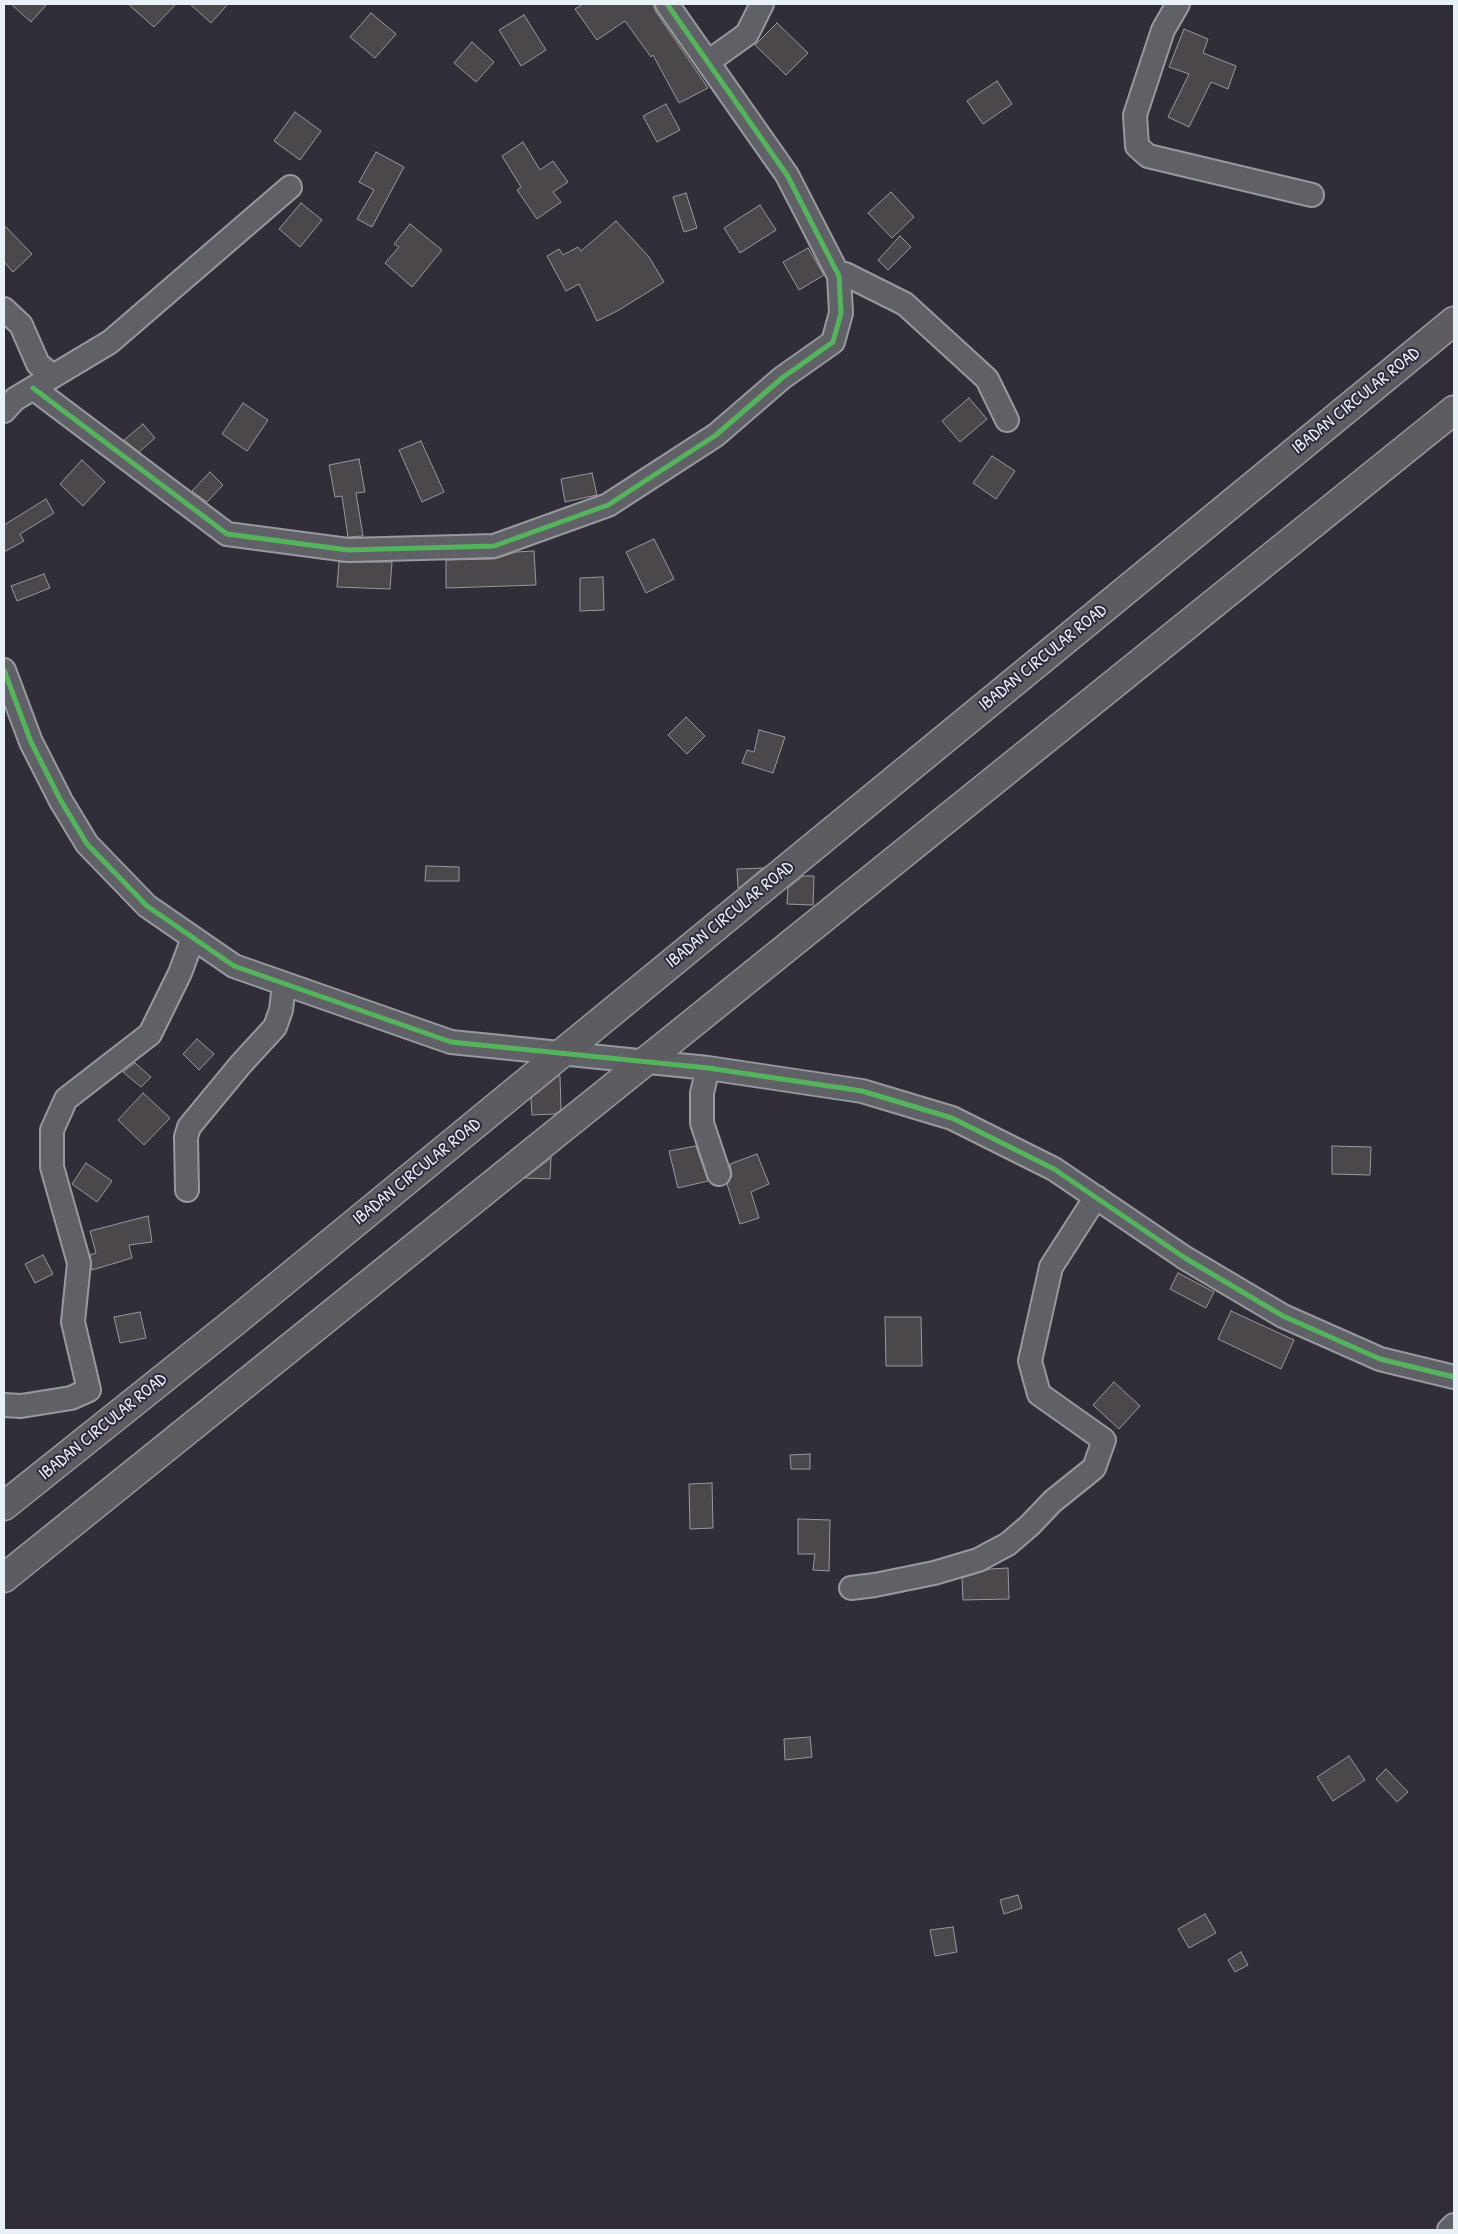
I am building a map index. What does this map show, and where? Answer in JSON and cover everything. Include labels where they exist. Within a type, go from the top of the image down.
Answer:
[{"type":"highway","name":"IBADAN CIRCULAR ROAD","points":[[4,1506],[238,1319],[1454,321]]},
{"type":"highway","points":[[4,1578],[1454,410]]},
{"type":"street","points":[[33,388],[226,534],[348,550],[494,546],[608,505],[716,435],[782,378],[833,342],[841,313],[839,276],[787,175],[667,4]]},
{"type":"street","points":[[708,62],[747,34],[762,4]]},
{"type":"street","points":[[1178,4],[1163,30],[1134,114],[1137,146],[1148,156],[1312,195]]},
{"type":"street","points":[[4,411],[15,399],[110,342],[290,187]]},
{"type":"street","points":[[839,276],[846,274],[905,304],[987,379],[1007,420]]},
{"type":"street","points":[[4,309],[21,326],[38,364],[54,376]]},
{"type":"street","points":[[4,670],[31,742],[61,801],[87,844],[147,906],[234,966],[450,1042],[708,1068],[862,1092],[952,1118],[1054,1169],[1185,1258],[1284,1316],[1380,1359],[1454,1377]]},
{"type":"street","points":[[4,1405],[20,1406],[71,1398],[89,1390],[73,1322],[79,1263],[52,1167],[52,1130],[66,1099],[150,1034],[180,973],[193,938]]},
{"type":"street","points":[[186,1190],[186,1137],[189,1127],[240,1064],[275,1027],[282,1010],[284,984]]},
{"type":"street","points":[[708,1068],[702,1093],[702,1123],[719,1174]]},
{"type":"street","points":[[851,1588],[934,1573],[978,1560],[1008,1544],[1053,1501],[1094,1468],[1104,1440],[1039,1394],[1030,1361],[1051,1267],[1096,1197]]},
{"type":"street","points":[[1449,2230],[1454,2225]]},
{"type":"building","points":[[11,4],[47,4],[31,22]]},
{"type":"building","points":[[128,4],[176,4],[154,27]]},
{"type":"building","points":[[190,4],[228,4],[211,23]]},
{"type":"building","points":[[583,4],[653,4],[656,12],[708,88],[679,103],[653,55],[651,57],[625,21],[597,40],[575,9]]},
{"type":"building","points":[[371,13],[396,34],[375,58],[350,37]]},
{"type":"building","points":[[524,15],[546,50],[521,66],[499,30]]},
{"type":"building","points":[[777,23],[808,53],[786,75],[755,45]]},
{"type":"building","points":[[1184,29],[1208,39],[1203,53],[1236,66],[1228,89],[1211,82],[1189,127],[1168,117],[1189,74],[1169,67]]},
{"type":"building","points":[[472,42],[494,62],[476,82],[454,63]]},
{"type":"building","points":[[997,81],[1012,104],[983,124],[967,101]]},
{"type":"building","points":[[666,104],[680,130],[657,142],[643,116]]},
{"type":"building","points":[[295,112],[321,131],[300,160],[274,141]]},
{"type":"building","points":[[523,142],[540,170],[553,161],[568,182],[553,192],[561,202],[537,219],[517,190],[521,187],[502,156]]},
{"type":"building","points":[[376,152],[404,167],[372,227],[357,219],[374,190],[359,182]]},
{"type":"building","points":[[891,192],[914,217],[892,238],[868,213]]},
{"type":"building","points":[[686,193],[697,228],[684,232],[673,197]]},
{"type":"building","points":[[301,203],[322,220],[300,247],[279,229]]},
{"type":"building","points":[[760,205],[776,230],[740,253],[724,228]]},
{"type":"building","points":[[616,221],[649,257],[664,282],[619,310],[597,321],[579,284],[566,291],[547,256],[559,249],[563,255],[578,247],[581,251]]},
{"type":"building","points":[[410,224],[442,250],[412,287],[385,263],[399,247],[394,244]]},
{"type":"building","points":[[4,225],[32,254],[13,272],[4,262]]},
{"type":"building","points":[[900,236],[911,247],[888,270],[878,260]]},
{"type":"building","points":[[808,248],[824,275],[799,290],[783,262]]},
{"type":"building","points":[[969,398],[987,419],[960,442],[942,421]]},
{"type":"building","points":[[243,403],[268,420],[247,451],[222,434]]},
{"type":"building","points":[[143,424],[155,438],[139,452],[124,440]]},
{"type":"building","points":[[421,441],[444,492],[422,502],[399,450]]},
{"type":"building","points":[[992,456],[1015,471],[996,499],[973,483]]},
{"type":"building","points":[[359,459],[365,492],[356,493],[363,536],[348,537],[342,496],[335,497],[329,465]]},
{"type":"building","points":[[82,460],[105,482],[83,506],[60,484]]},
{"type":"building","points":[[210,472],[223,485],[207,502],[192,491]]},
{"type":"building","points":[[592,473],[597,495],[565,502],[561,479]]},
{"type":"building","points":[[46,499],[54,513],[20,534],[24,541],[4,552],[4,525]]},
{"type":"building","points":[[654,539],[674,579],[646,593],[626,552]]},
{"type":"building","points":[[534,551],[536,585],[446,588],[446,560],[494,559],[516,552]]},
{"type":"building","points":[[339,562],[392,562],[390,589],[337,587]]},
{"type":"building","points":[[44,574],[50,588],[17,601],[11,586]]},
{"type":"building","points":[[603,577],[604,610],[580,611],[580,578]]},
{"type":"building","points":[[686,717],[705,736],[687,754],[668,735]]},
{"type":"building","points":[[759,730],[785,737],[773,773],[742,763],[747,750],[754,752]]},
{"type":"building","points":[[426,866],[459,867],[459,881],[425,881]]},
{"type":"building","points":[[763,868],[739,888],[738,888],[737,869]]},
{"type":"building","points":[[803,876],[814,876],[813,905],[787,904],[788,888]]},
{"type":"building","points":[[197,1039],[214,1054],[199,1070],[183,1054]]},
{"type":"building","points":[[135,1063],[151,1077],[141,1087],[123,1072]]},
{"type":"building","points":[[560,1076],[561,1110],[555,1114],[532,1115],[531,1098]]},
{"type":"building","points":[[143,1093],[170,1118],[144,1145],[118,1120]]},
{"type":"building","points":[[696,1146],[708,1181],[678,1188],[669,1151]]},
{"type":"building","points":[[1332,1146],[1371,1147],[1370,1175],[1332,1174]]},
{"type":"building","points":[[757,1154],[769,1184],[751,1192],[759,1218],[740,1224],[727,1184],[732,1176],[730,1164]]},
{"type":"building","points":[[551,1158],[550,1179],[525,1178]]},
{"type":"building","points":[[86,1163],[112,1181],[97,1202],[72,1184]]},
{"type":"building","points":[[148,1216],[152,1242],[129,1245],[132,1258],[92,1270],[90,1255],[96,1253],[90,1231]]},
{"type":"building","points":[[43,1255],[53,1274],[35,1283],[25,1264]]},
{"type":"building","points":[[1178,1273],[1214,1292],[1206,1308],[1170,1289]]},
{"type":"building","points":[[1231,1311],[1294,1340],[1281,1369],[1218,1339]]},
{"type":"building","points":[[140,1312],[146,1338],[120,1343],[114,1317]]},
{"type":"building","points":[[885,1317],[921,1317],[922,1366],[886,1366]]},
{"type":"building","points":[[1114,1382],[1140,1406],[1119,1429],[1093,1405]]},
{"type":"building","points":[[810,1454],[810,1469],[791,1469],[790,1455]]},
{"type":"building","points":[[712,1483],[713,1528],[690,1529],[689,1484]]},
{"type":"building","points":[[798,1519],[830,1520],[829,1571],[813,1570],[815,1554],[798,1554]]},
{"type":"building","points":[[1008,1568],[1009,1599],[963,1600],[962,1578],[990,1569]]},
{"type":"building","points":[[810,1737],[812,1757],[785,1760],[784,1739]]},
{"type":"building","points":[[1349,1756],[1365,1780],[1333,1801],[1317,1777]]},
{"type":"building","points":[[1386,1769],[1408,1792],[1397,1802],[1376,1779]]},
{"type":"building","points":[[1018,1895],[1022,1908],[1004,1914],[1000,1900]]},
{"type":"building","points":[[1205,1914],[1216,1933],[1189,1948],[1178,1929]]},
{"type":"building","points":[[953,1927],[957,1952],[935,1956],[930,1930]]},
{"type":"building","points":[[1241,1952],[1248,1965],[1235,1972],[1228,1960]]},
{"type":"cycle path","points":[[33,388],[227,534],[348,550],[494,546],[608,505],[716,435],[782,378],[833,342],[841,313],[839,276],[787,175],[667,4]]},
{"type":"cycle path","points":[[4,670],[31,742],[61,801],[87,844],[147,906],[234,966],[451,1042],[708,1068],[862,1091],[952,1118],[1054,1169],[1185,1258],[1283,1316],[1380,1359],[1454,1377]]}]
